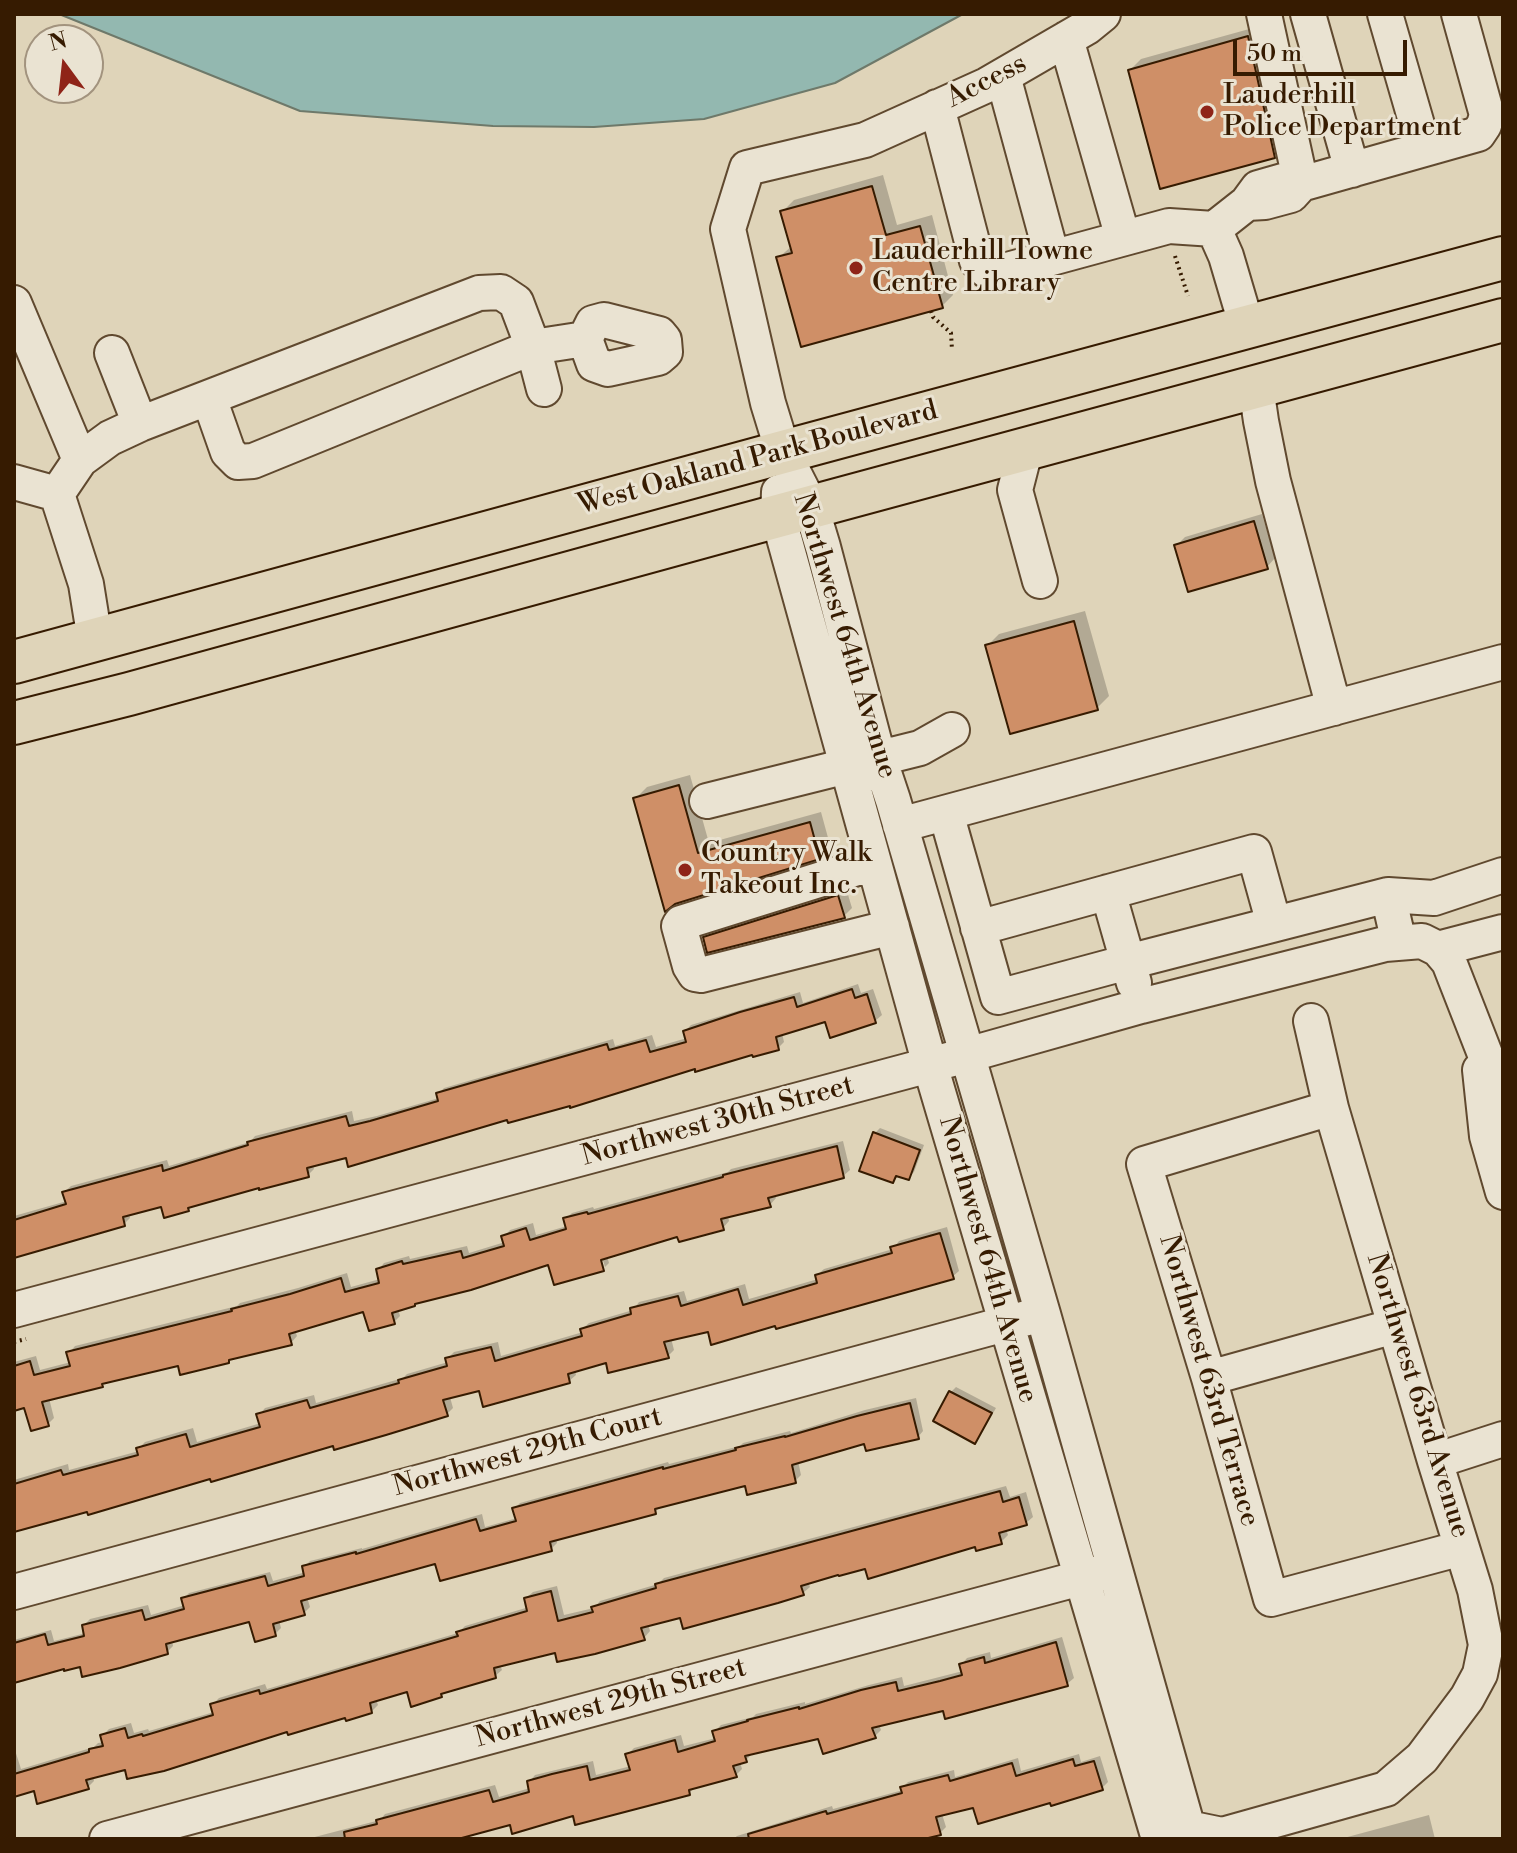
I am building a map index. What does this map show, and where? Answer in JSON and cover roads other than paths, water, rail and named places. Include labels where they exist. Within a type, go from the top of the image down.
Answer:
[{"type":"main road","name":"West Oakland Park Boulevard","points":[[14,662],[1503,258]]},
{"type":"main road","points":[[19,722],[1503,320]]},
{"type":"main road","points":[[129,694],[128,666],[141,646],[170,620]]},
{"type":"main road","points":[[19,722],[79,673],[95,640]]},
{"type":"street","name":"Access","points":[[783,452],[768,403],[728,229],[747,168],[865,140],[1003,76],[1087,27],[1103,14]]},
{"type":"street","points":[[1385,14],[1424,149]]},
{"type":"street","points":[[937,107],[977,261],[986,270],[1000,272],[1169,226],[1214,229],[1247,203],[1258,188],[1286,180],[1301,184],[1478,134],[1487,115],[1459,14]]},
{"type":"street","points":[[1301,184],[1261,15],[1309,17],[1352,170]]},
{"type":"street","points":[[1066,39],[1123,238]]},
{"type":"street","points":[[1003,76],[1052,257]]},
{"type":"street","points":[[1214,229],[1226,256],[1247,327]]},
{"type":"street","points":[[57,494],[80,460],[110,438],[479,293],[501,292],[516,302],[544,389]]},
{"type":"street","points":[[17,314],[80,460]]},
{"type":"street","points":[[209,398],[228,452],[238,462],[253,461],[533,347],[585,339]]},
{"type":"street","points":[[112,353],[140,424]]},
{"type":"street","points":[[1256,387],[1273,481],[1334,708]]},
{"type":"street","points":[[1025,451],[1015,490],[1040,581]]},
{"type":"street","name":"Northwest 64th Avenue","points":[[783,452],[836,724],[865,748]]},
{"type":"street","points":[[14,482],[57,494]]},
{"type":"street","points":[[57,494],[86,584],[95,640]]},
{"type":"street","name":"Northwest 64th Avenue","points":[[794,512],[825,552],[865,748],[875,868],[930,1065],[1082,1577],[1169,1836]]},
{"type":"street","points":[[865,748],[867,774],[878,782],[897,812],[946,813],[1503,662]]},
{"type":"street","points":[[707,801],[865,748],[892,755],[920,748],[950,726]]},
{"type":"street","name":"Northwest 64th Avenue","points":[[897,812],[1115,1569],[1169,1836]]},
{"type":"street","points":[[946,813],[998,997],[1388,895],[1434,898],[1503,875]]},
{"type":"street","points":[[978,928],[1254,852],[1274,924]]},
{"type":"street","points":[[875,868],[857,868],[681,923],[679,926],[690,966],[695,974],[701,975],[892,927]]},
{"type":"street","points":[[1108,892],[1141,1006]]},
{"type":"street","points":[[1388,895],[1420,944],[1449,962],[1503,1100]]},
{"type":"street","name":"Northwest 30th Street","points":[[21,1324],[1141,1006],[1385,944],[1420,944],[1503,932]]},
{"type":"street","name":"Northwest 63rd Avenue","points":[[1169,1836],[1222,1835],[1386,1789],[1422,1758],[1467,1698],[1480,1674],[1486,1645],[1475,1590],[1331,1108],[1311,1021]]},
{"type":"street","points":[[1477,1037],[1487,1136],[1503,1192]]},
{"type":"street","name":"Northwest 63rd Terrace","points":[[1331,1108],[1144,1164],[1209,1378],[1271,1599],[1462,1548]]},
{"type":"street","name":"Northwest 29th Court","points":[[14,1592],[1043,1314]]},
{"type":"street","points":[[1209,1378],[1395,1326]]},
{"type":"street","points":[[1435,1461],[1503,1439]]},
{"type":"street","name":"Northwest 29th Street","points":[[107,1839],[1115,1569]]},
{"type":"water","points":[[59,14],[963,14],[835,83],[704,119],[594,127],[493,126],[300,111],[104,32],[104,24],[84,24]]},
{"type":"place","name":"Lauderhill Police Department","points":[[1207,112]]},
{"type":"place","name":"Lauderhill Towne Centre Library","points":[[856,268]]},
{"type":"place","name":"Country Walk Takeout Inc.","points":[[685,870]]}]
